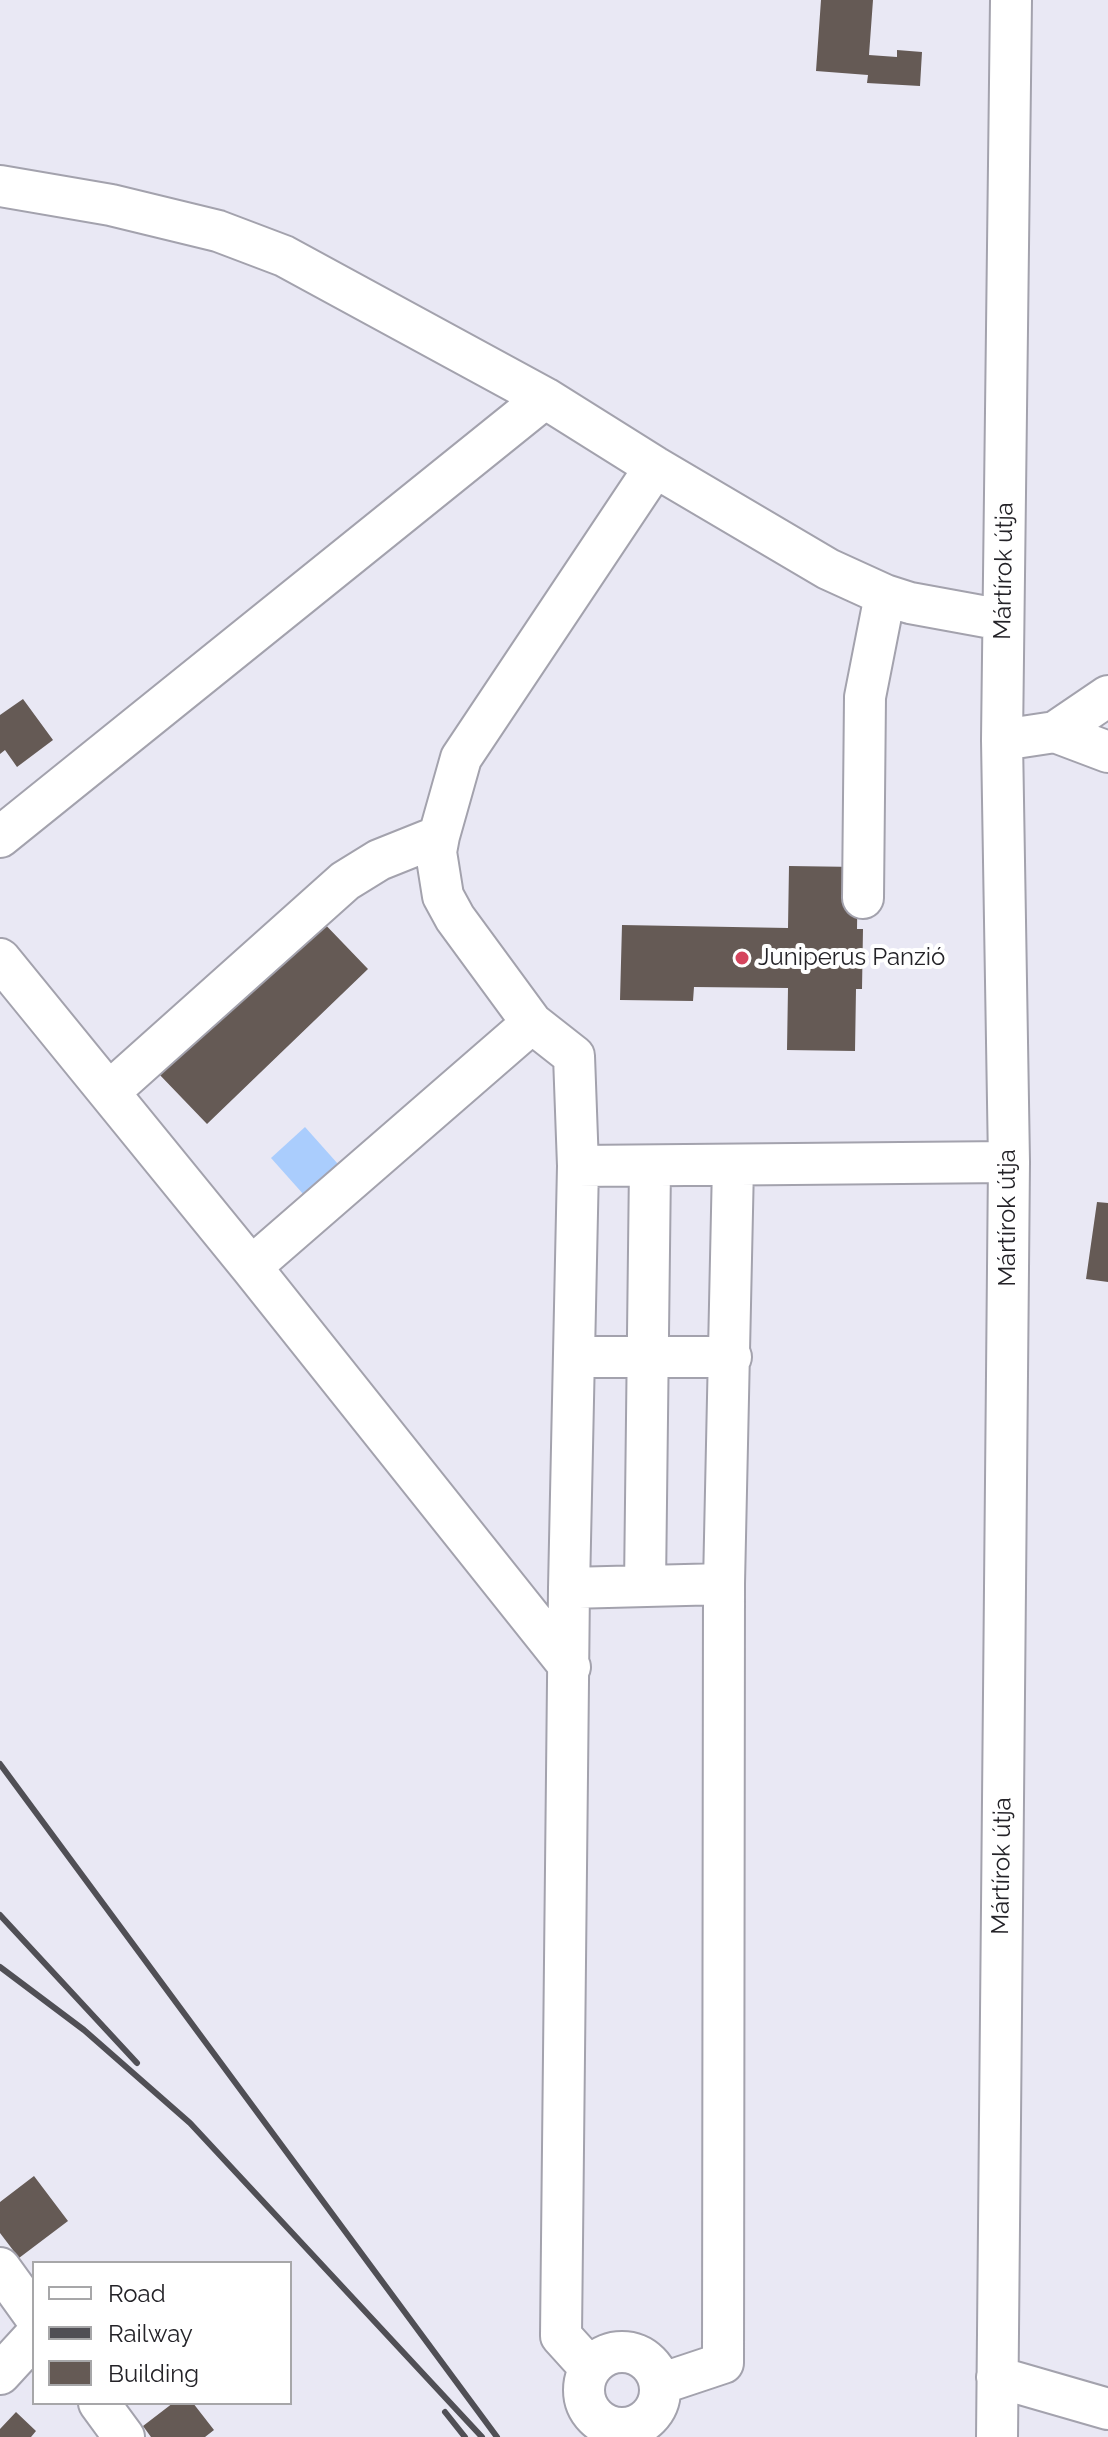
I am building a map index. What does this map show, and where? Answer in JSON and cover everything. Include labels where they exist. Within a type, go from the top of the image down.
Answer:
[{"type":"street","name":"Mártírok útja","points":[[997,2437],[1009,1162],[1002,740],[1011,0]]},
{"type":"street","points":[[0,186],[111,205],[218,231],[284,256],[545,398],[828,569],[910,603],[1003,620]]},
{"type":"street","points":[[0,837],[545,398]]},
{"type":"street","points":[[590,2368],[561,2336],[569,1588],[578,1166],[574,1056],[532,1023],[455,918],[443,896],[436,852],[461,758],[655,467]]},
{"type":"street","points":[[863,898],[865,697],[885,595]]},
{"type":"street","points":[[1002,740],[1055,732],[1108,696]]},
{"type":"street","points":[[1055,732],[1108,752]]},
{"type":"street","points":[[109,1092],[345,881],[379,860],[439,836]]},
{"type":"street","points":[[0,959],[570,1667]]},
{"type":"street","points":[[251,1267],[532,1023]]},
{"type":"street","points":[[578,1166],[1009,1162]]},
{"type":"street","points":[[660,2384],[723,2363],[724,1584],[733,1165]]},
{"type":"street","points":[[645,1586],[650,1166]]},
{"type":"street","points":[[575,1357],[731,1357]]},
{"type":"street","points":[[569,1588],[724,1584]]},
{"type":"street","points":[[0,2268],[32,2312]]},
{"type":"street","points":[[0,2374],[32,2339]]},
{"type":"street","points":[[624,2351],[648,2361],[660,2384],[654,2410],[646,2420],[623,2428],[600,2422],[586,2403],[583,2391],[590,2368],[599,2358],[624,2351]]},
{"type":"street","points":[[997,2377],[1108,2409]]},
{"type":"street","points":[[100,2405],[124,2437]]},
{"type":"water","points":[[305,1127],[338,1164],[304,1195],[271,1158]]},
{"type":"building","points":[[821,0],[873,0],[869,55],[897,57],[897,50],[922,52],[920,86],[867,83],[868,75],[816,71]]},
{"type":"building","points":[[23,699],[53,740],[17,767],[5,750],[0,754],[0,715]]},
{"type":"building","name":"Juniperus Panzió","points":[[789,866],[858,867],[857,929],[863,929],[862,989],[856,989],[855,1051],[787,1050],[788,988],[694,987],[693,1001],[620,1000],[622,925],[788,928]]},
{"type":"building","points":[[318,917],[368,969],[207,1124],[157,1072]]},
{"type":"building","points":[[1097,1202],[1108,1203],[1108,1282],[1086,1279]]},
{"type":"building","points":[[34,2176],[68,2221],[19,2258],[0,2233],[0,2202]]},
{"type":"building","points":[[170,2405],[195,2405],[214,2430],[205,2437],[151,2437],[143,2426]]},
{"type":"building","points":[[16,2412],[36,2431],[31,2437],[0,2437],[0,2429]]},
{"type":"railway","points":[[0,1764],[497,2437]]},
{"type":"railway","points":[[0,1915],[137,2063]]},
{"type":"railway","points":[[0,1967],[84,2030],[190,2123],[482,2437]]},
{"type":"railway","points":[[445,2412],[465,2437]]},
{"type":"place","name":"Juniperus Panzió","points":[[742,958]]}]
